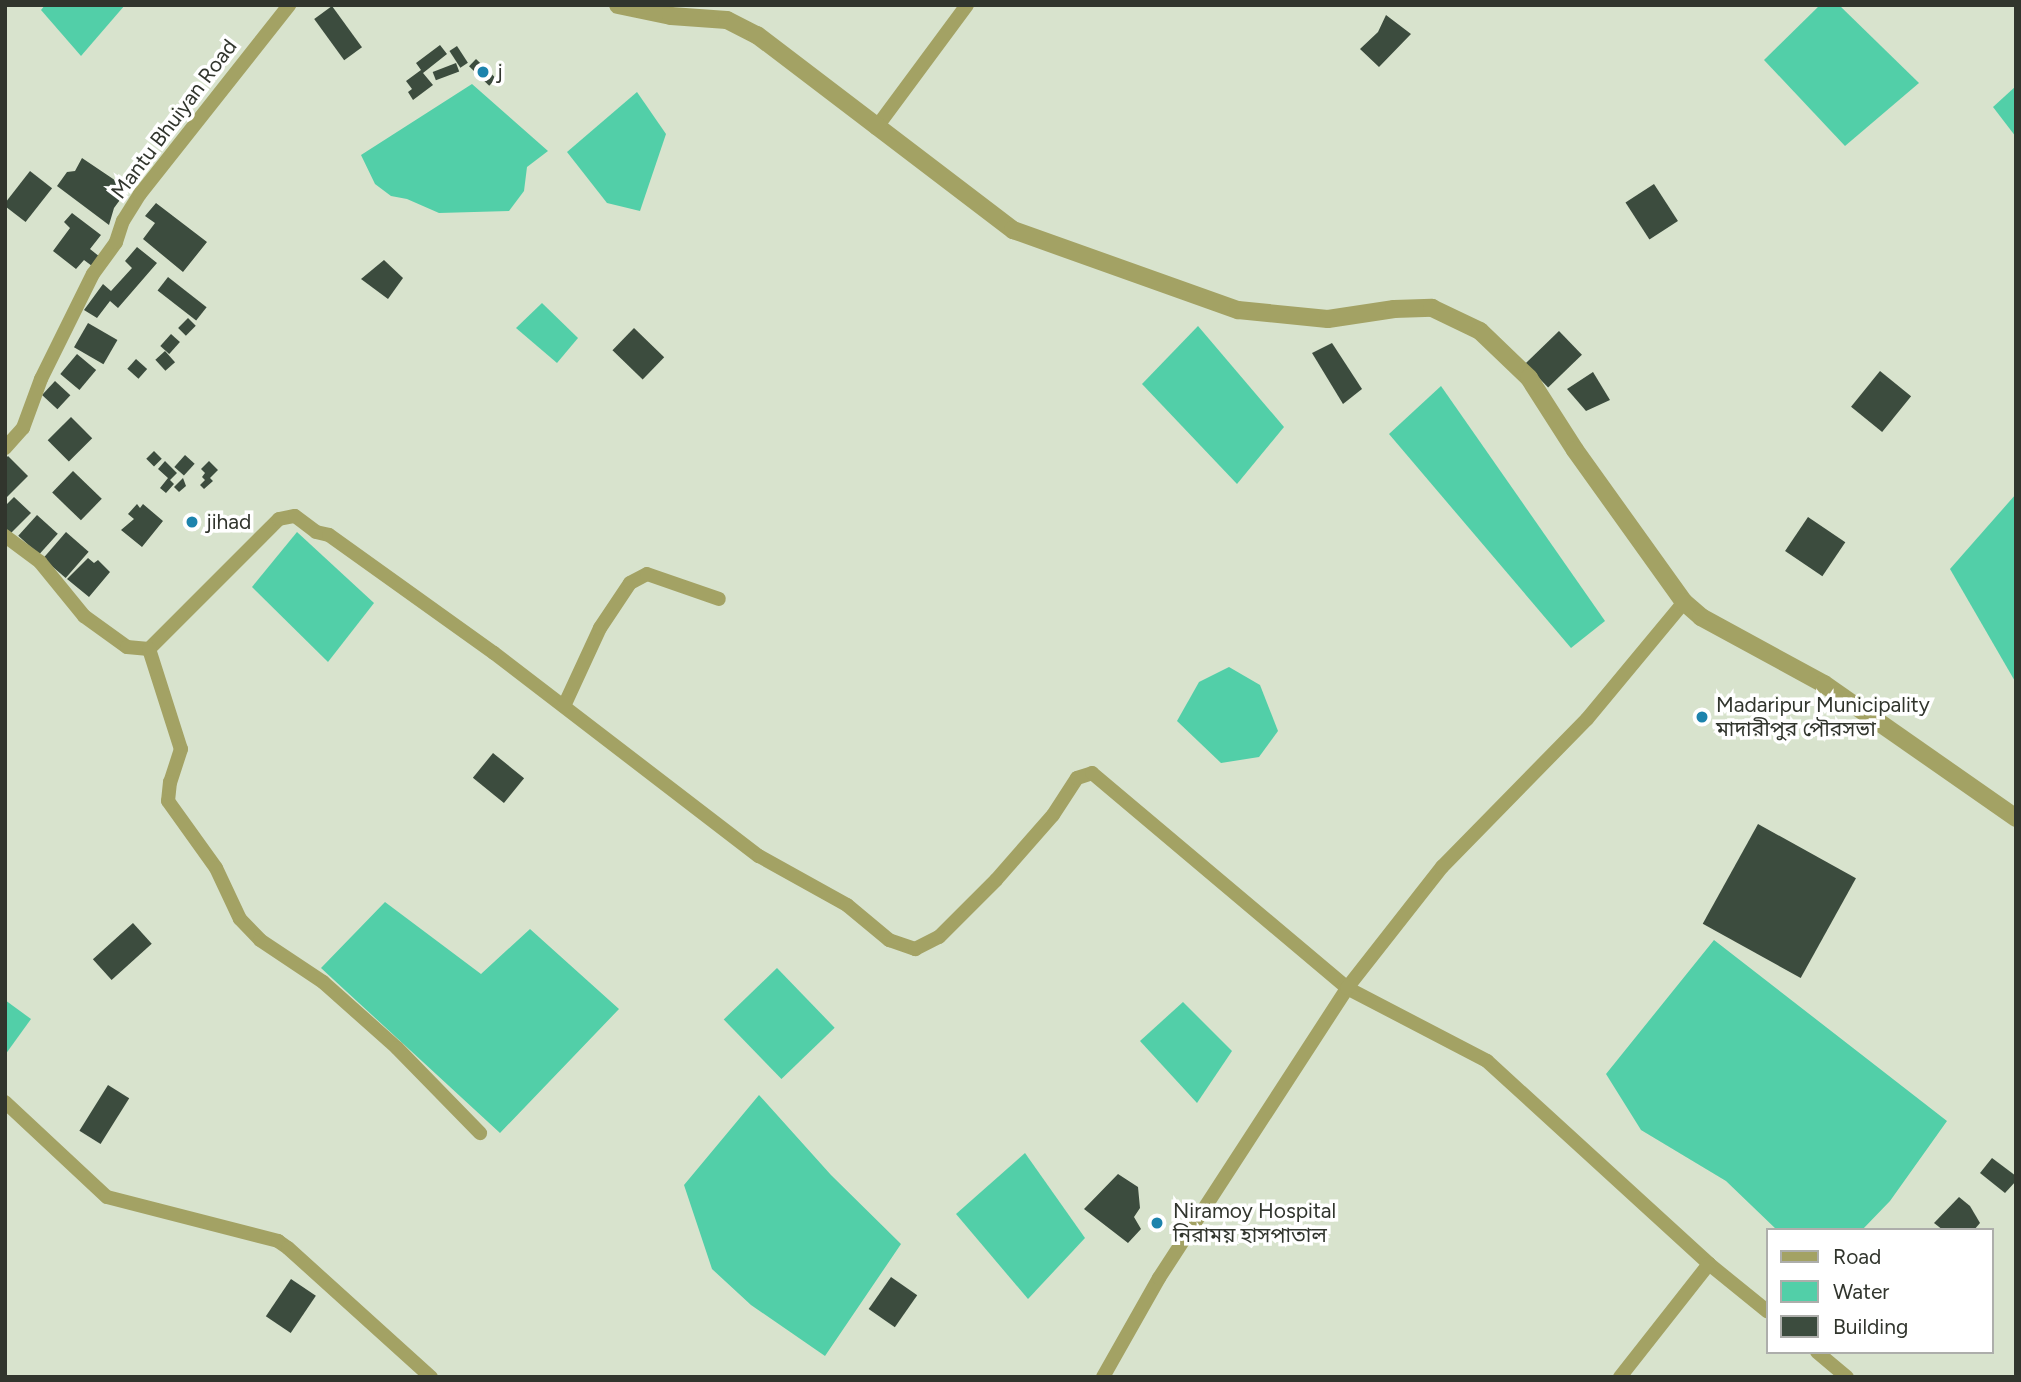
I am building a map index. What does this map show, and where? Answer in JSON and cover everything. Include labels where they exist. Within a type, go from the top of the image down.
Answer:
[{"type":"street","name":"Mantu Bhuiyan Road","points":[[5,448],[23,428],[41,379],[93,274],[116,242],[123,221],[140,194],[289,5]]},
{"type":"street","points":[[618,5],[671,16],[726,20],[757,35],[1013,230],[1238,310],[1328,319],[1394,309],[1432,308],[1480,331],[1529,379],[1575,450],[1684,602],[1701,617],[1824,684],[2016,818]]},
{"type":"street","points":[[876,128],[967,5]]},
{"type":"street","points":[[149,649],[279,519],[295,516],[316,532],[329,536],[426,603],[759,856],[847,905],[889,940],[915,949],[939,937],[1054,816],[1077,778],[1092,773],[1347,988],[1487,1061],[1709,1264],[1766,1310]]},
{"type":"street","points":[[5,536],[40,562],[84,615],[127,647],[149,649]]},
{"type":"street","points":[[564,706],[600,628],[630,583],[647,574],[719,599]]},
{"type":"street","points":[[1103,1377],[1159,1278],[1347,988],[1442,867],[1587,719],[1684,602]]},
{"type":"street","points":[[149,649],[181,749],[170,782],[169,801],[216,868],[240,919],[260,940],[323,982],[397,1048],[480,1133]]},
{"type":"street","points":[[5,1102],[107,1197],[278,1241],[430,1377]]},
{"type":"street","points":[[1620,1377],[1709,1264]]},
{"type":"street","points":[[1819,1354],[1847,1377]]},
{"type":"water","points":[[45,5],[125,5],[81,56],[41,10]]},
{"type":"water","points":[[1820,5],[1839,5],[1919,83],[1845,146],[1764,60]]},
{"type":"water","points":[[472,84],[548,151],[527,167],[524,191],[509,211],[439,213],[407,199],[391,196],[375,184],[361,155]]},
{"type":"water","points":[[2016,86],[2016,137],[1993,107]]},
{"type":"water","points":[[637,92],[666,134],[640,211],[607,203],[567,152]]},
{"type":"water","points":[[542,303],[578,338],[557,363],[516,328]]},
{"type":"water","points":[[1198,326],[1284,427],[1237,484],[1142,384]]},
{"type":"water","points":[[1441,386],[1605,621],[1571,648],[1389,434]]},
{"type":"water","points":[[2016,494],[2016,683],[1950,569]]},
{"type":"water","points":[[297,532],[374,603],[328,662],[252,587]]},
{"type":"water","points":[[1229,667],[1260,685],[1278,731],[1259,757],[1221,763],[1177,721],[1199,682]]},
{"type":"water","points":[[385,902],[481,974],[530,929],[619,1009],[500,1133],[321,968]]},
{"type":"water","points":[[1714,940],[1947,1121],[1890,1201],[1864,1228],[1775,1228],[1726,1181],[1641,1130],[1606,1074]]},
{"type":"water","points":[[777,968],[835,1028],[781,1079],[724,1019]]},
{"type":"water","points":[[5,1000],[31,1019],[5,1055]]},
{"type":"water","points":[[1183,1002],[1232,1051],[1197,1103],[1140,1041]]},
{"type":"water","points":[[759,1095],[831,1175],[901,1244],[825,1356],[751,1305],[712,1269],[684,1185]]},
{"type":"water","points":[[1025,1153],[1085,1238],[1028,1299],[956,1214]]},
{"type":"building","points":[[332,6],[362,47],[344,60],[314,19]]},
{"type":"building","points":[[1386,15],[1411,34],[1379,67],[1360,49],[1378,32]]},
{"type":"building","points":[[440,45],[447,54],[423,73],[433,85],[413,100],[408,92],[412,89],[406,81],[421,70],[416,63]]},
{"type":"building","points":[[457,46],[468,63],[460,68],[449,51]]},
{"type":"building","name":"j","points":[[476,59],[496,78],[489,86],[469,66]]},
{"type":"building","points":[[456,63],[459,71],[436,80],[433,72]]},
{"type":"building","points":[[82,158],[128,189],[114,208],[109,225],[57,186],[67,172],[75,171]]},
{"type":"building","points":[[30,171],[52,188],[26,222],[5,206],[5,203]]},
{"type":"building","points":[[1654,184],[1678,221],[1649,239],[1625,203]]},
{"type":"building","points":[[156,203],[207,242],[183,272],[143,239],[155,223],[145,216]]},
{"type":"building","points":[[72,213],[101,235],[90,249],[100,257],[92,266],[84,260],[76,269],[53,251],[70,228],[64,222]]},
{"type":"building","points":[[137,247],[157,263],[118,308],[110,301],[97,318],[84,310],[103,284],[111,291],[132,268],[125,261]]},
{"type":"building","points":[[384,260],[403,278],[388,299],[361,279]]},
{"type":"building","points":[[168,277],[207,307],[196,321],[158,290]]},
{"type":"building","points":[[188,318],[196,326],[186,336],[178,328]]},
{"type":"building","points":[[88,323],[117,340],[103,364],[74,347]]},
{"type":"building","points":[[634,328],[664,357],[643,379],[612,350]]},
{"type":"building","points":[[1559,331],[1582,355],[1548,387],[1525,364]]},
{"type":"building","points":[[171,334],[180,342],[169,354],[160,346]]},
{"type":"building","points":[[1332,343],[1362,389],[1343,404],[1312,353]]},
{"type":"building","points":[[165,351],[175,362],[165,371],[155,360]]},
{"type":"building","points":[[77,354],[96,370],[79,390],[60,374]]},
{"type":"building","points":[[136,359],[147,369],[138,379],[127,369]]},
{"type":"building","points":[[1880,371],[1911,396],[1882,432],[1851,407]]},
{"type":"building","points":[[1593,372],[1610,400],[1586,411],[1567,389]]},
{"type":"building","points":[[55,381],[70,395],[57,409],[42,395]]},
{"type":"building","points":[[71,417],[92,438],[69,462],[48,440]]},
{"type":"building","points":[[154,451],[162,459],[154,467],[146,459]]},
{"type":"building","points":[[185,455],[195,464],[184,476],[174,467]]},
{"type":"building","points":[[8,456],[28,476],[5,499],[5,459]]},
{"type":"building","points":[[165,461],[177,473],[170,480],[174,484],[166,493],[160,488],[168,478],[158,469]]},
{"type":"building","points":[[209,461],[218,470],[210,478],[213,481],[204,489],[200,485],[205,480],[202,477],[205,473],[201,469]]},
{"type":"building","points":[[73,471],[102,499],[81,520],[52,493]]},
{"type":"building","points":[[183,478],[186,486],[179,492],[174,487]]},
{"type":"building","points":[[14,497],[31,513],[11,533],[5,528],[5,506]]},
{"type":"building","points":[[137,504],[140,508],[143,504],[163,521],[142,547],[121,530],[134,519],[128,514]]},
{"type":"building","points":[[37,515],[58,534],[39,555],[18,536]]},
{"type":"building","name":"jihad","points":[[193,515],[199,520],[190,529],[185,524]]},
{"type":"building","points":[[1808,517],[1845,542],[1822,576],[1785,551]]},
{"type":"building","points":[[66,532],[89,552],[66,578],[43,558]]},
{"type":"building","points":[[88,558],[94,563],[98,560],[110,572],[89,597],[67,579]]},
{"type":"building","points":[[493,753],[524,778],[504,803],[473,778]]},
{"type":"building","points":[[1758,824],[1856,878],[1801,978],[1703,924]]},
{"type":"building","points":[[133,923],[152,944],[112,980],[93,959]]},
{"type":"building","points":[[108,1085],[129,1098],[101,1144],[79,1131]]},
{"type":"building","points":[[1992,1158],[2016,1176],[2016,1181],[2005,1193],[1980,1173]]},
{"type":"building","points":[[1118,1174],[1138,1187],[1140,1208],[1134,1217],[1141,1229],[1128,1243],[1084,1209]]},
{"type":"building","points":[[1959,1197],[1970,1206],[1980,1223],[1976,1228],[1940,1228],[1934,1223]]},
{"type":"building","points":[[891,1277],[917,1295],[895,1327],[869,1309]]},
{"type":"building","points":[[291,1279],[316,1296],[291,1333],[266,1316]]},
{"type":"place","name":"j","points":[[483,72]]},
{"type":"place","name":"jihad","points":[[192,522]]},
{"type":"place","name":"Madaripur Municipality মাদারীপুর পৌরসভা","points":[[1702,717]]},
{"type":"place","name":"Niramoy Hospital নিরাময় হাসপাতাল","points":[[1157,1223]]}]
